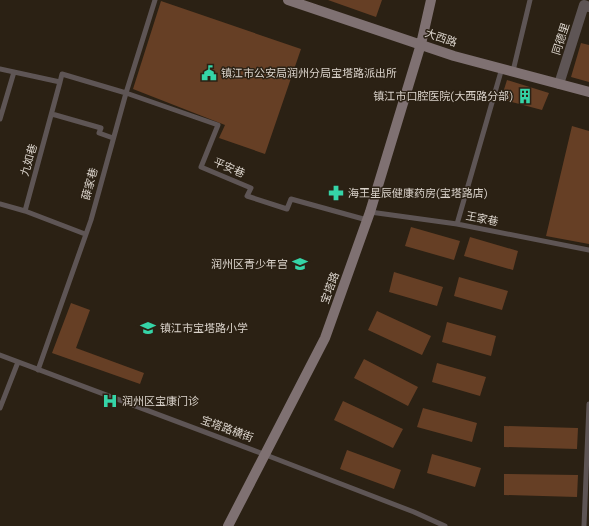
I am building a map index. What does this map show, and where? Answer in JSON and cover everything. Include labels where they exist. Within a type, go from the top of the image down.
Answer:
[{"type":"main road","name":"大西路","points":[[288,0],[454,56],[589,92]]},
{"type":"main road","name":"宝塔路","points":[[421,44],[424,0]]},
{"type":"main road","name":"宝塔路","points":[[228,526],[266,455],[325,338],[369,216],[421,44],[431,0]]},
{"type":"street","name":"同德里","points":[[559,84],[584,6],[589,7]]},
{"type":"lane","name":"薛家巷","points":[[38,370],[85,234],[154,0]]},
{"type":"lane","points":[[513,71],[530,0]]},
{"type":"lane","points":[[457,224],[502,68]]},
{"type":"lane","points":[[0,69],[60,82],[62,74],[126,93]]},
{"type":"lane","points":[[0,119],[14,72]]},
{"type":"lane","name":"九如巷","points":[[25,211],[60,82]]},
{"type":"lane","name":"平安巷","points":[[126,93],[218,125],[201,167],[251,188],[247,196],[287,209],[291,199],[369,216]]},
{"type":"lane","points":[[52,114],[101,128],[99,133],[113,138]]},
{"type":"lane","points":[[0,204],[25,211],[85,234]]},
{"type":"lane","name":"王家巷","points":[[369,216],[457,224],[589,250]]},
{"type":"lane","name":"宝塔路横街","points":[[0,355],[266,455],[414,512],[445,526]]},
{"type":"lane","points":[[0,408],[18,362]]},
{"type":"lane","points":[[584,526],[589,404]]},
{"type":"building","points":[[328,0],[382,0],[376,17]]},
{"type":"building","points":[[161,1],[301,49],[265,154],[219,138],[225,125],[133,89]]},
{"type":"building","points":[[581,43],[589,45],[589,82],[571,77]]},
{"type":"building","name":"镇江市口腔医院(大西路分部)","points":[[507,80],[549,93],[542,110],[501,99]]},
{"type":"building","points":[[572,126],[589,131],[589,244],[546,236]]},
{"type":"building","points":[[411,227],[460,241],[454,260],[405,246]]},
{"type":"building","points":[[470,237],[518,251],[513,270],[464,256]]},
{"type":"building","points":[[394,272],[443,287],[437,306],[389,292]]},
{"type":"building","points":[[459,277],[508,291],[502,310],[454,296]]},
{"type":"building","points":[[71,303],[90,310],[76,348],[144,373],[140,384],[52,353]]},
{"type":"building","points":[[377,311],[431,336],[422,355],[368,330]]},
{"type":"building","points":[[447,322],[496,336],[491,356],[442,342]]},
{"type":"building","points":[[364,359],[418,387],[408,406],[354,378]]},
{"type":"building","points":[[437,363],[486,377],[480,396],[432,382]]},
{"type":"building","points":[[343,401],[403,429],[393,448],[334,420]]},
{"type":"building","points":[[423,408],[477,423],[472,442],[417,427]]},
{"type":"building","points":[[504,426],[578,428],[577,449],[504,447]]},
{"type":"building","points":[[347,450],[401,470],[394,489],[340,469]]},
{"type":"building","points":[[432,454],[481,468],[475,487],[427,473]]},
{"type":"building","points":[[504,474],[578,475],[577,497],[504,495]]},
{"type":"place","name":"镇江市公安局润州分局宝塔路派出所","points":[[209,73]]},
{"type":"place","name":"镇江市口腔医院(大西路分部)","points":[[525,96]]},
{"type":"place","name":"海王星辰健康药房(宝塔路店)","points":[[336,193]]},
{"type":"place","name":"润州区青少年宫","points":[[300,264]]},
{"type":"place","name":"镇江市宝塔路小学","points":[[148,328]]},
{"type":"place","name":"润州区宝康门诊","points":[[110,401]]}]
